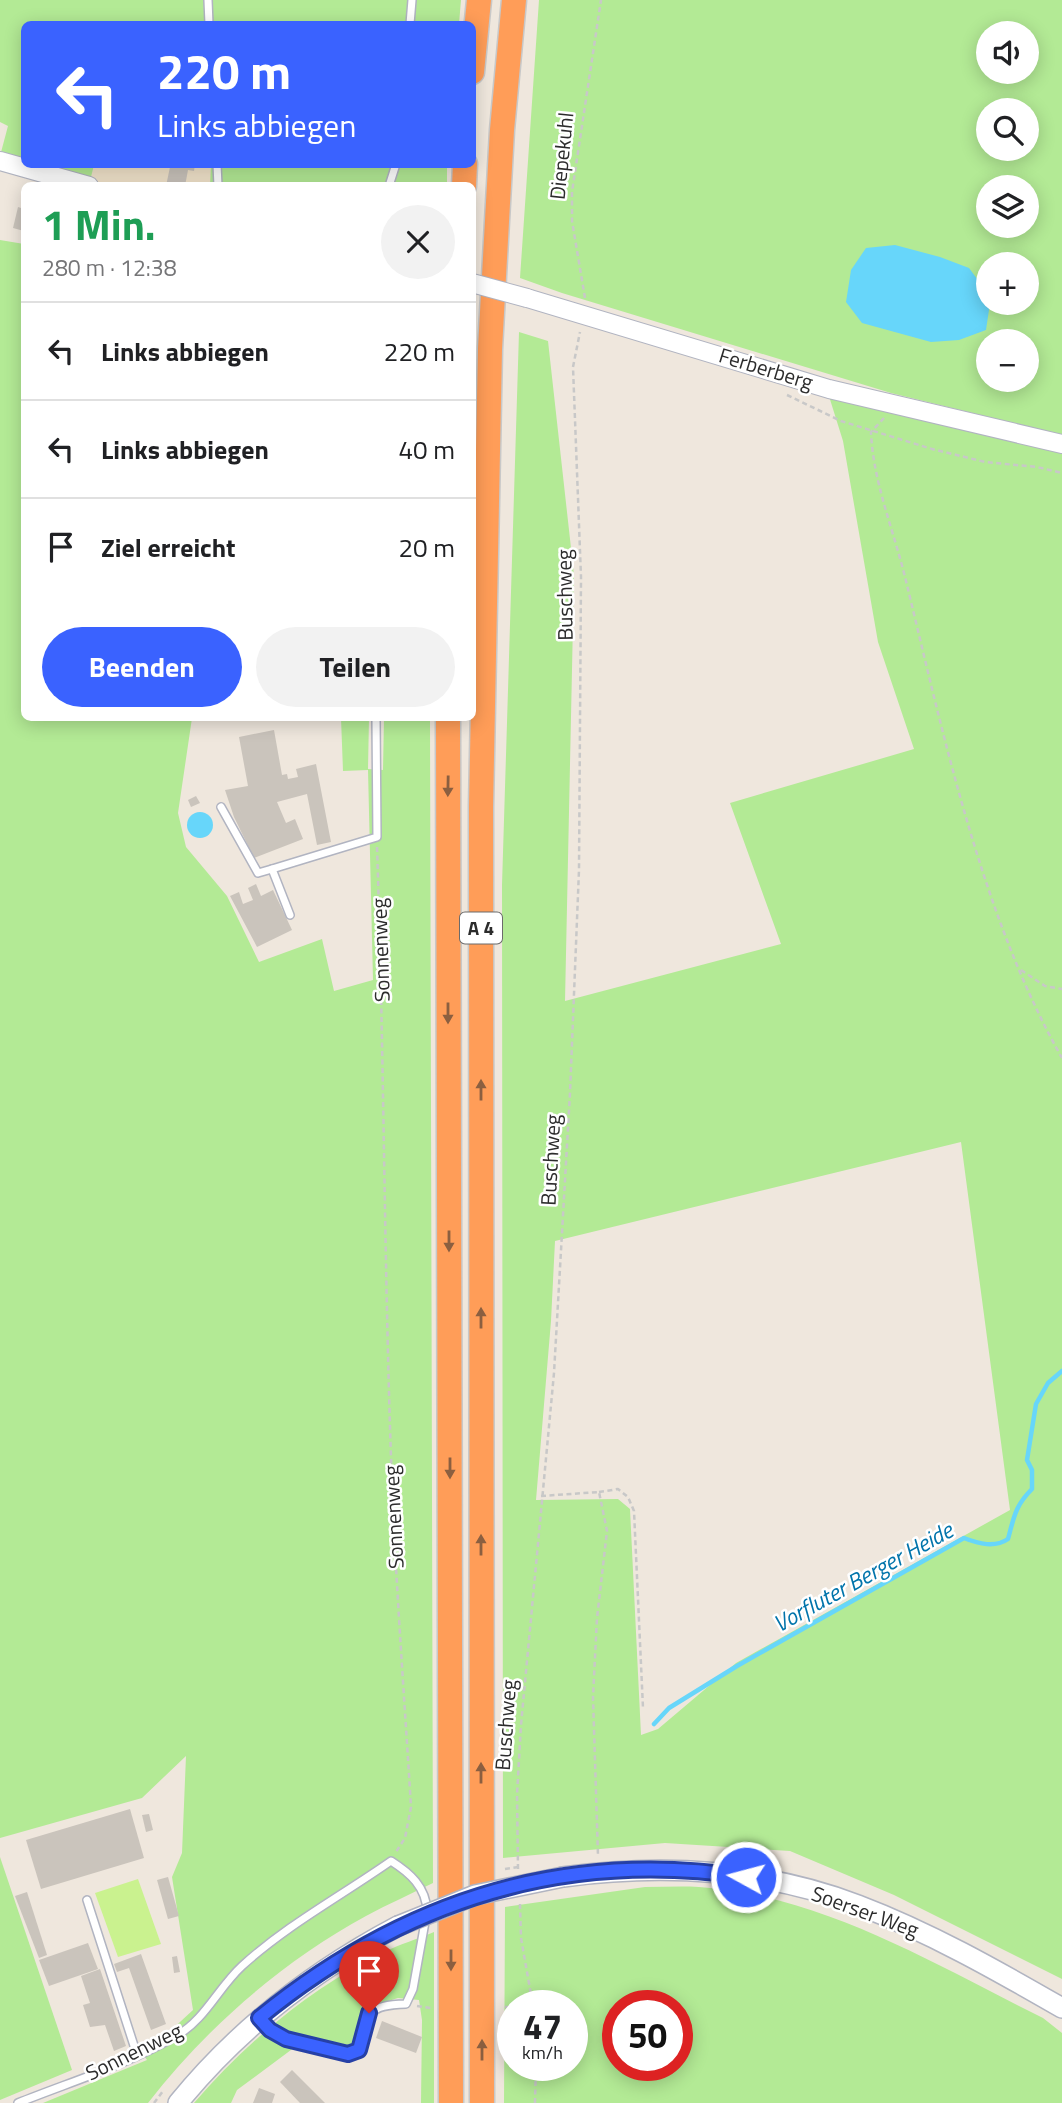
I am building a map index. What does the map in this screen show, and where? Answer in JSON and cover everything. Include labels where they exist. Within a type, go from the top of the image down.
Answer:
[{"type":"highway","points":[[476,31],[479,0]]},
{"type":"highway","name":"A 4","points":[[482,2103],[481,793],[490,336],[502,130],[514,0]]},
{"type":"highway","name":"A 4","points":[[448,721],[452,2103]]},
{"type":"main road","name":"Soerser Weg","points":[[178,2103],[259,2018],[330,1965],[398,1926],[475,1895],[599,1872],[673,1870],[724,1874],[813,1891],[855,1904],[938,1940],[1062,2008]]},
{"type":"street","points":[[0,161],[21,167]]},
{"type":"street","points":[[25,168],[75,182]]},
{"type":"street","name":"Ferberberg","points":[[476,284],[830,389],[1062,444]]},
{"type":"lane","points":[[208,0],[209,21]]},
{"type":"lane","points":[[411,21],[412,0]]},
{"type":"lane","points":[[221,807],[258,873],[377,837],[376,721]]},
{"type":"lane","points":[[272,869],[290,915]]},
{"type":"lane","points":[[259,2018],[270,2030],[286,2039],[348,2054],[359,2050],[369,2013],[378,2006],[406,2004],[413,1989],[425,1931],[427,1901],[408,1872],[391,1861]]},
{"type":"lane","name":"Sonnenweg","points":[[18,2103],[137,2055],[178,2035],[207,2008],[239,1968],[282,1932],[391,1861]]},
{"type":"lane","points":[[87,1900],[137,2055]]},
{"type":"path","name":"Diepekuhl","points":[[584,315],[586,302],[572,221],[572,192],[601,0]]},
{"type":"path","name":"Buschweg","points":[[518,1877],[517,1795],[521,1725],[560,1289],[579,870],[581,577],[573,367],[584,315]]},
{"type":"path","points":[[784,394],[871,432],[985,462],[1037,467],[1062,473]]},
{"type":"path","points":[[905,406],[882,419],[871,432],[872,460],[896,537],[942,727],[975,841],[1005,934],[1041,1020],[1062,1058]]},
{"type":"path","name":"Sonnenweg","points":[[377,837],[383,1002],[391,1460],[411,1807],[405,1838],[391,1861]]},
{"type":"path","points":[[1021,970],[1045,986],[1062,989]]},
{"type":"path","points":[[541,1496],[618,1489],[628,1497],[634,1511],[643,1708]]},
{"type":"path","points":[[597,1854],[593,1697],[597,1618],[607,1531],[599,1492]]},
{"type":"path","points":[[520,1901],[521,1938],[530,1990]]},
{"type":"path","points":[[535,2103],[536,2081]]},
{"type":"shaded area","points":[[93,168],[211,168],[211,182],[90,181]]},
{"type":"green space","points":[[0,0],[461,0],[459,21],[21,21],[21,162],[0,156],[8,126],[0,122]]},
{"type":"green space","points":[[539,0],[1062,0],[1062,435],[891,393],[520,278]]},
{"type":"green space","points":[[40,168],[93,168],[90,181]]},
{"type":"green space","points":[[211,168],[447,168],[447,182],[210,182]]},
{"type":"green space","points":[[0,240],[21,244],[21,721],[192,721],[178,813],[186,847],[227,896],[259,962],[322,939],[334,991],[373,980],[368,770],[343,771],[341,721],[369,721],[368,769],[383,770],[384,721],[430,721],[433,1883],[335,1934],[276,1975],[195,2048],[148,2103],[43,2103],[147,2060],[137,2045],[168,2033],[193,2010],[172,1877],[182,1853],[186,1756],[142,1798],[0,1838]]},
{"type":"green space","points":[[519,332],[548,341],[574,575],[565,1001],[781,944],[730,803],[914,749],[878,642],[843,441],[828,393],[1062,453],[1062,1979],[894,1895],[790,1851],[665,1843],[503,1858],[502,885]],"holes":[[[961,1142],[1010,1510],[736,1663],[658,1729],[641,1735],[630,1509],[618,1499],[536,1500],[555,1241]]]},
{"type":"green space","points":[[0,1857],[72,2070],[0,2100]]},
{"type":"green space","points":[[138,1879],[161,1944],[118,1957],[95,1893]]},
{"type":"green space","points":[[645,1887],[692,1887],[745,1893],[834,1918],[877,1936],[1043,2018],[1062,2033],[1062,2103],[504,2103],[504,2081],[588,2081],[588,1990],[505,1990],[505,1907]]},
{"type":"green space","points":[[434,1932],[434,2103],[421,2103],[422,2020],[419,2000],[398,1998],[366,2008],[355,2047],[348,2051],[313,2040],[295,2047],[237,2090],[231,2103],[194,2103],[258,2038],[330,1982],[396,1946]]},
{"type":"water","points":[[895,245],[969,268],[976,277],[976,315],[988,315],[986,329],[976,329],[976,334],[959,340],[931,342],[862,323],[846,302],[851,270],[866,248]]},
{"type":"water","points":[[200,812],[209,816],[213,825],[209,834],[200,838],[191,834],[187,825],[191,816]]},
{"type":"building","points":[[170,168],[194,168],[194,171],[188,170],[186,182],[167,182]]},
{"type":"building","points":[[18,207],[21,208],[21,230],[13,228]]},
{"type":"building","points":[[274,730],[282,775],[287,774],[288,779],[298,777],[296,769],[316,764],[331,842],[317,845],[307,794],[277,802],[286,823],[295,819],[303,839],[254,858],[234,817],[225,790],[248,786],[239,737]]},
{"type":"building","points":[[196,796],[200,803],[191,807],[188,800]]},
{"type":"building","points":[[256,884],[261,896],[273,890],[292,930],[257,947],[230,896],[239,892],[243,904],[253,900],[248,888]]},
{"type":"building","points":[[130,1809],[144,1858],[41,1889],[26,1840]]},
{"type":"building","points":[[149,1814],[153,1830],[146,1832],[142,1815]]},
{"type":"building","points":[[168,1877],[179,1916],[168,1919],[157,1880]]},
{"type":"building","points":[[27,1892],[47,1955],[39,1958],[15,1896]]},
{"type":"building","points":[[88,1943],[98,1969],[49,1986],[39,1960]]},
{"type":"building","points":[[141,1954],[166,2024],[151,2030],[129,1968],[117,1972],[114,1964]]},
{"type":"building","points":[[177,1956],[180,1972],[174,1973],[172,1957]]},
{"type":"building","points":[[100,1969],[126,2046],[114,2051],[105,2025],[90,2027],[83,2005],[90,2003],[81,1976]]},
{"type":"building","points":[[382,2021],[422,2037],[416,2053],[376,2038]]},
{"type":"building","points":[[292,2070],[325,2103],[300,2103],[280,2082]]},
{"type":"building","points":[[259,2088],[275,2094],[272,2103],[253,2103]]},
{"type":"waterway","name":"Vorfluter Berger Heide","points":[[654,1724],[669,1708],[737,1666],[964,1538],[987,1544],[1008,1539],[1019,1506],[1032,1489],[1032,1470],[1027,1460],[1036,1404],[1048,1383],[1062,1371]]},
{"type":"route","points":[[369,2013],[364,2023],[359,2050],[348,2054],[286,2039],[270,2030],[259,2018],[330,1965],[365,1944],[398,1926],[475,1895],[599,1872],[673,1870],[746,1877]]}]
